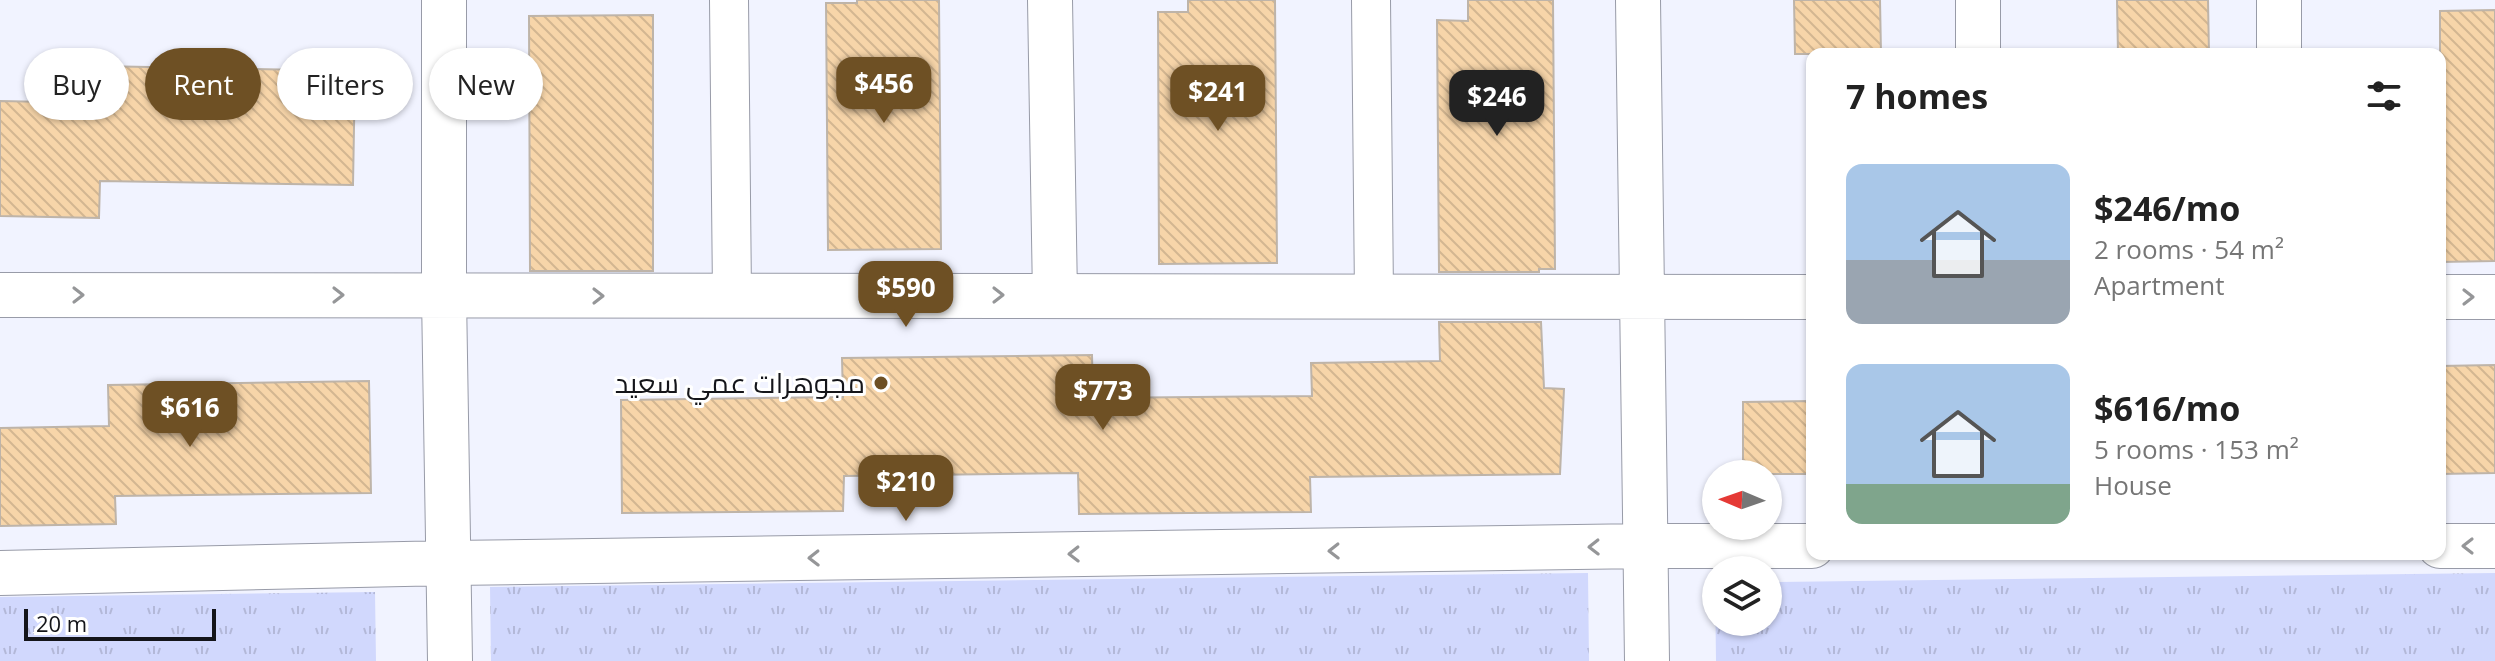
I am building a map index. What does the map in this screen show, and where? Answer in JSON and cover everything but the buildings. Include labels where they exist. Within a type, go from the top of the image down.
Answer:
[{"type":"street","points":[[444,0],[444,296],[450,661]]},
{"type":"street","points":[[1050,0],[1055,296]]},
{"type":"street","points":[[1638,0],[1647,661]]},
{"type":"street","points":[[1978,0],[1978,48]]},
{"type":"street","points":[[2279,0],[2279,48]]},
{"type":"street","points":[[0,295],[1806,297]]},
{"type":"street","points":[[2446,297],[2495,297]]},
{"type":"street","points":[[0,573],[450,563],[1806,546]]},
{"type":"street","points":[[2446,546],[2495,546]]},
{"type":"lane","points":[[729,0],[732,295]]},
{"type":"lane","points":[[1371,0],[1374,296]]},
{"type":"green space","points":[[1588,573],[1589,661],[491,661],[490,587]]},
{"type":"green space","points":[[2495,573],[2495,661],[1716,661],[1716,636],[1782,636],[1782,582]]},
{"type":"green space","points":[[375,592],[376,661],[0,661],[0,597]]},
{"type":"place","name":"مجوهرات عمي سعيد","points":[[881,383]]}]
